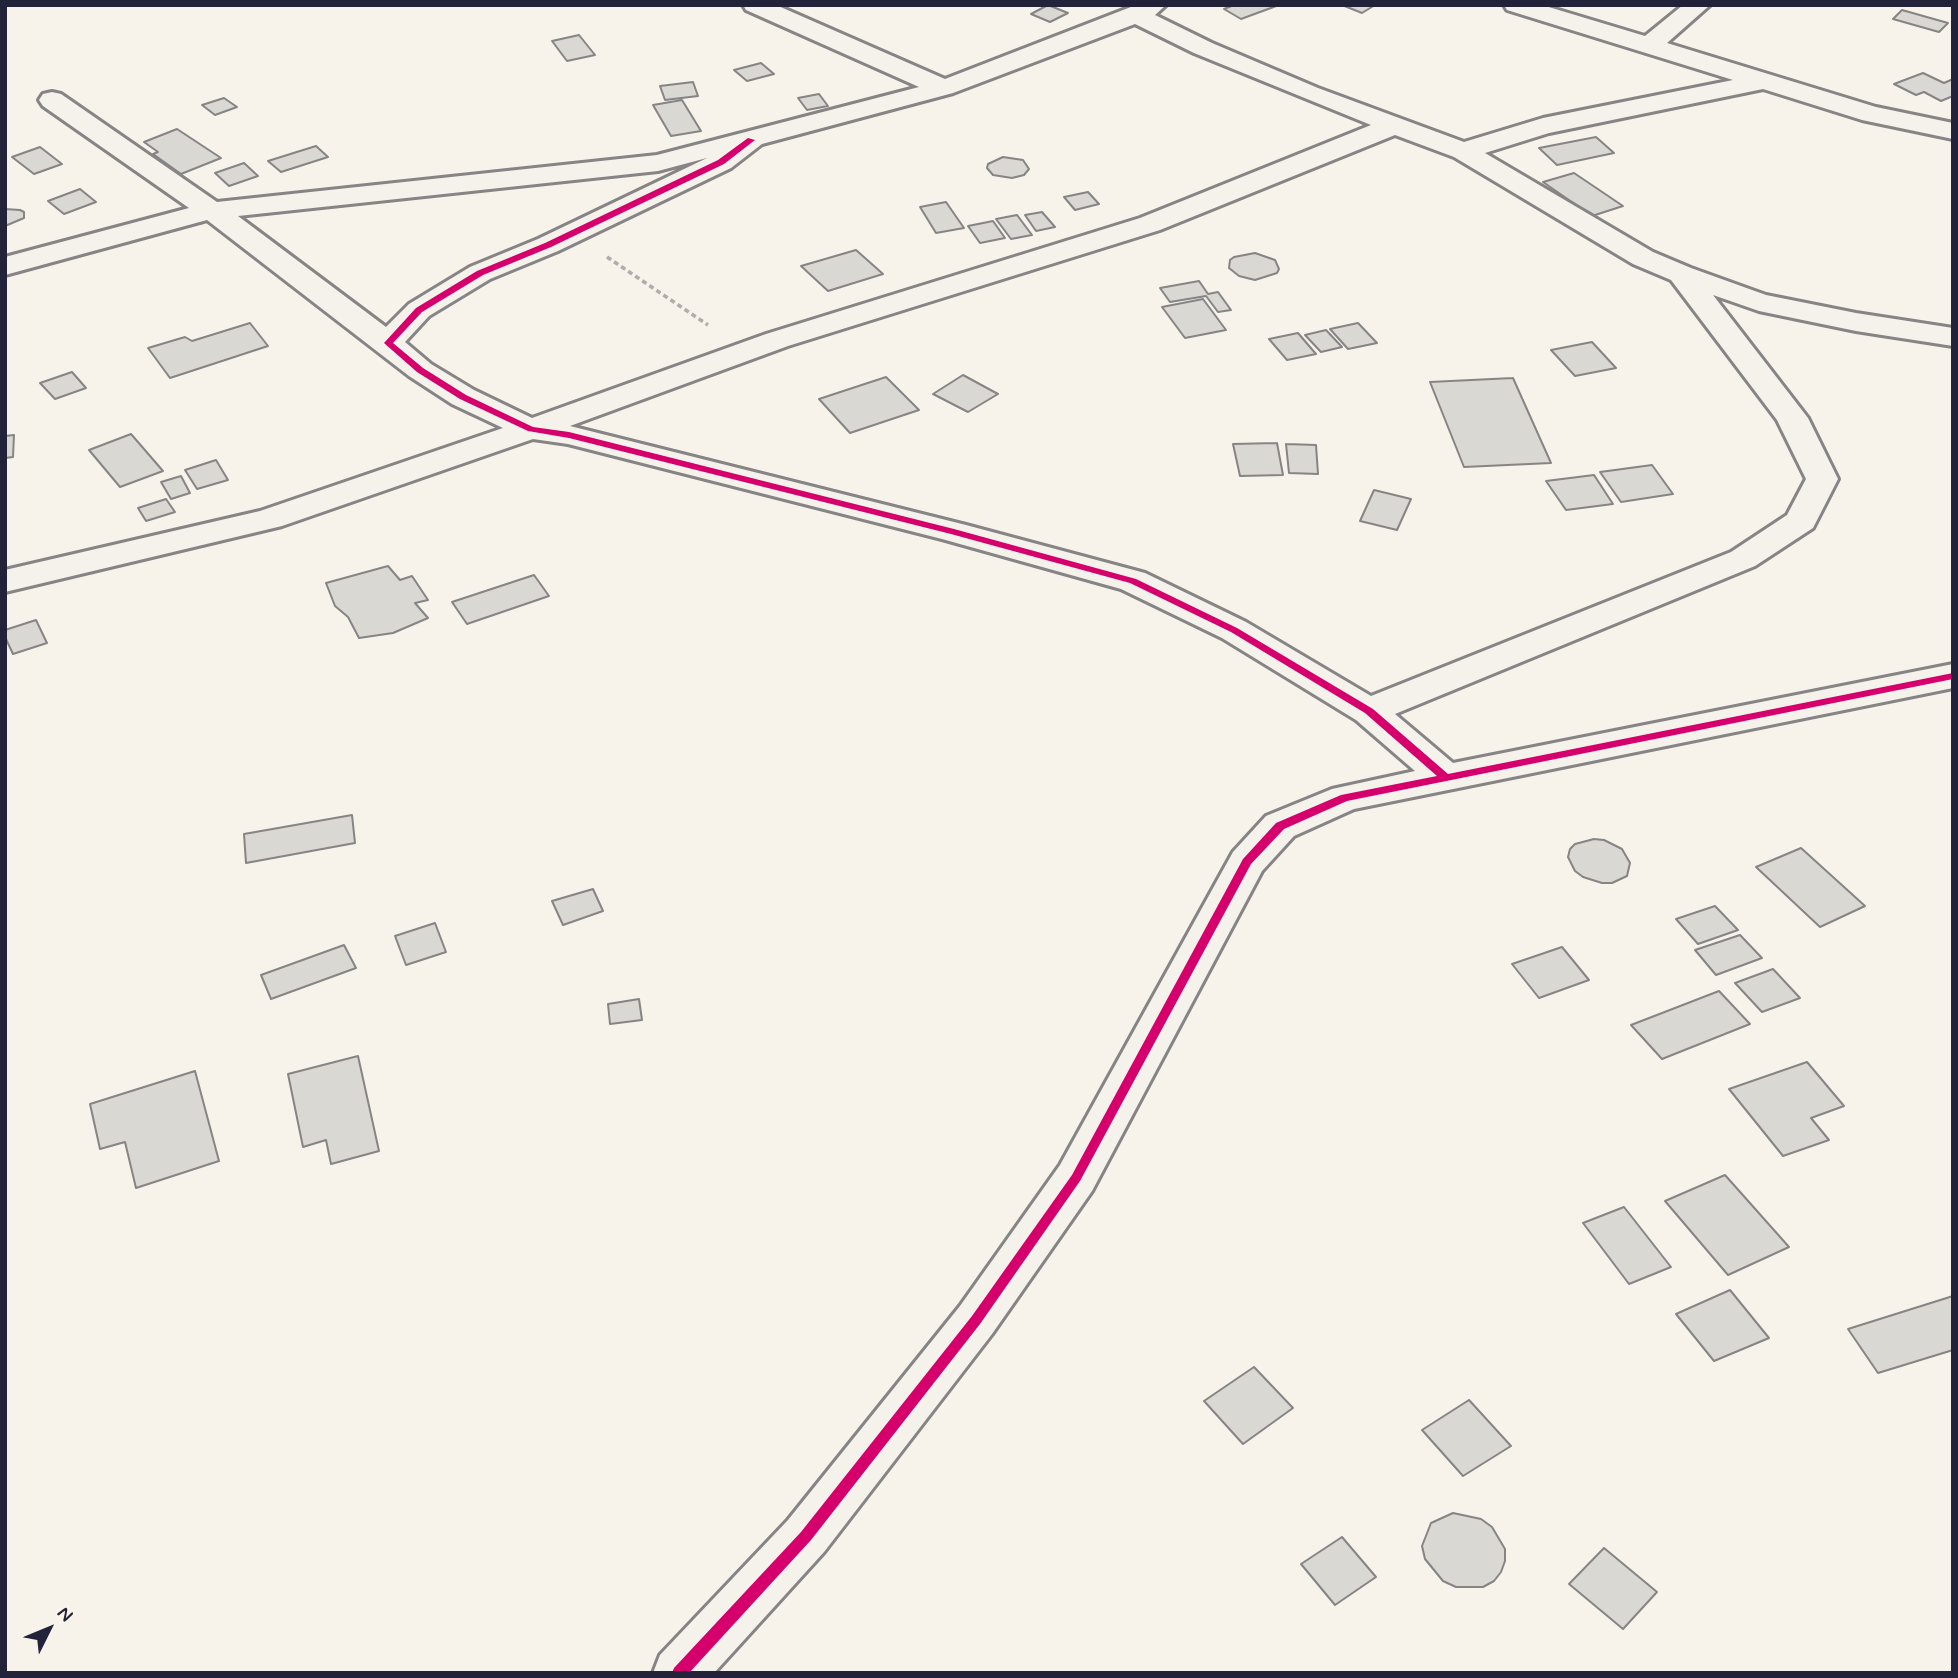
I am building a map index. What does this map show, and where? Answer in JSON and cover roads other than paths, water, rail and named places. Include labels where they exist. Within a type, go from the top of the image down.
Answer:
[{"type":"street","points":[[755,5],[944,88]]},
{"type":"street","points":[[1516,5],[1871,114],[1953,131]]},
{"type":"street","points":[[1647,47],[1698,5]]},
{"type":"street","points":[[5,267],[209,211],[658,163],[944,88],[1145,10],[1203,48],[1309,93],[1463,151],[1643,258],[1681,274],[1759,302],[1856,323],[1953,337]]},
{"type":"street","points":[[1463,151],[1543,126],[1763,82]]},
{"type":"street","points":[[52,100],[358,318],[420,370],[463,397],[531,429],[569,435],[954,531],[1133,581],[1234,630],[1369,711],[1445,777]]},
{"type":"street","points":[[5,581],[270,519],[531,429],[745,351],[1150,224],[1393,126]]},
{"type":"street","points":[[388,343],[419,310],[480,273],[571,234],[721,162],[751,140]]},
{"type":"street","points":[[1369,711],[1743,559],[1801,521],[1822,479],[1792,418],[1681,274]]},
{"type":"street","points":[[679,1673],[814,1526],[976,1320],[1069,1189],[1247,862],[1280,826],[1345,797],[1953,676]]}]
